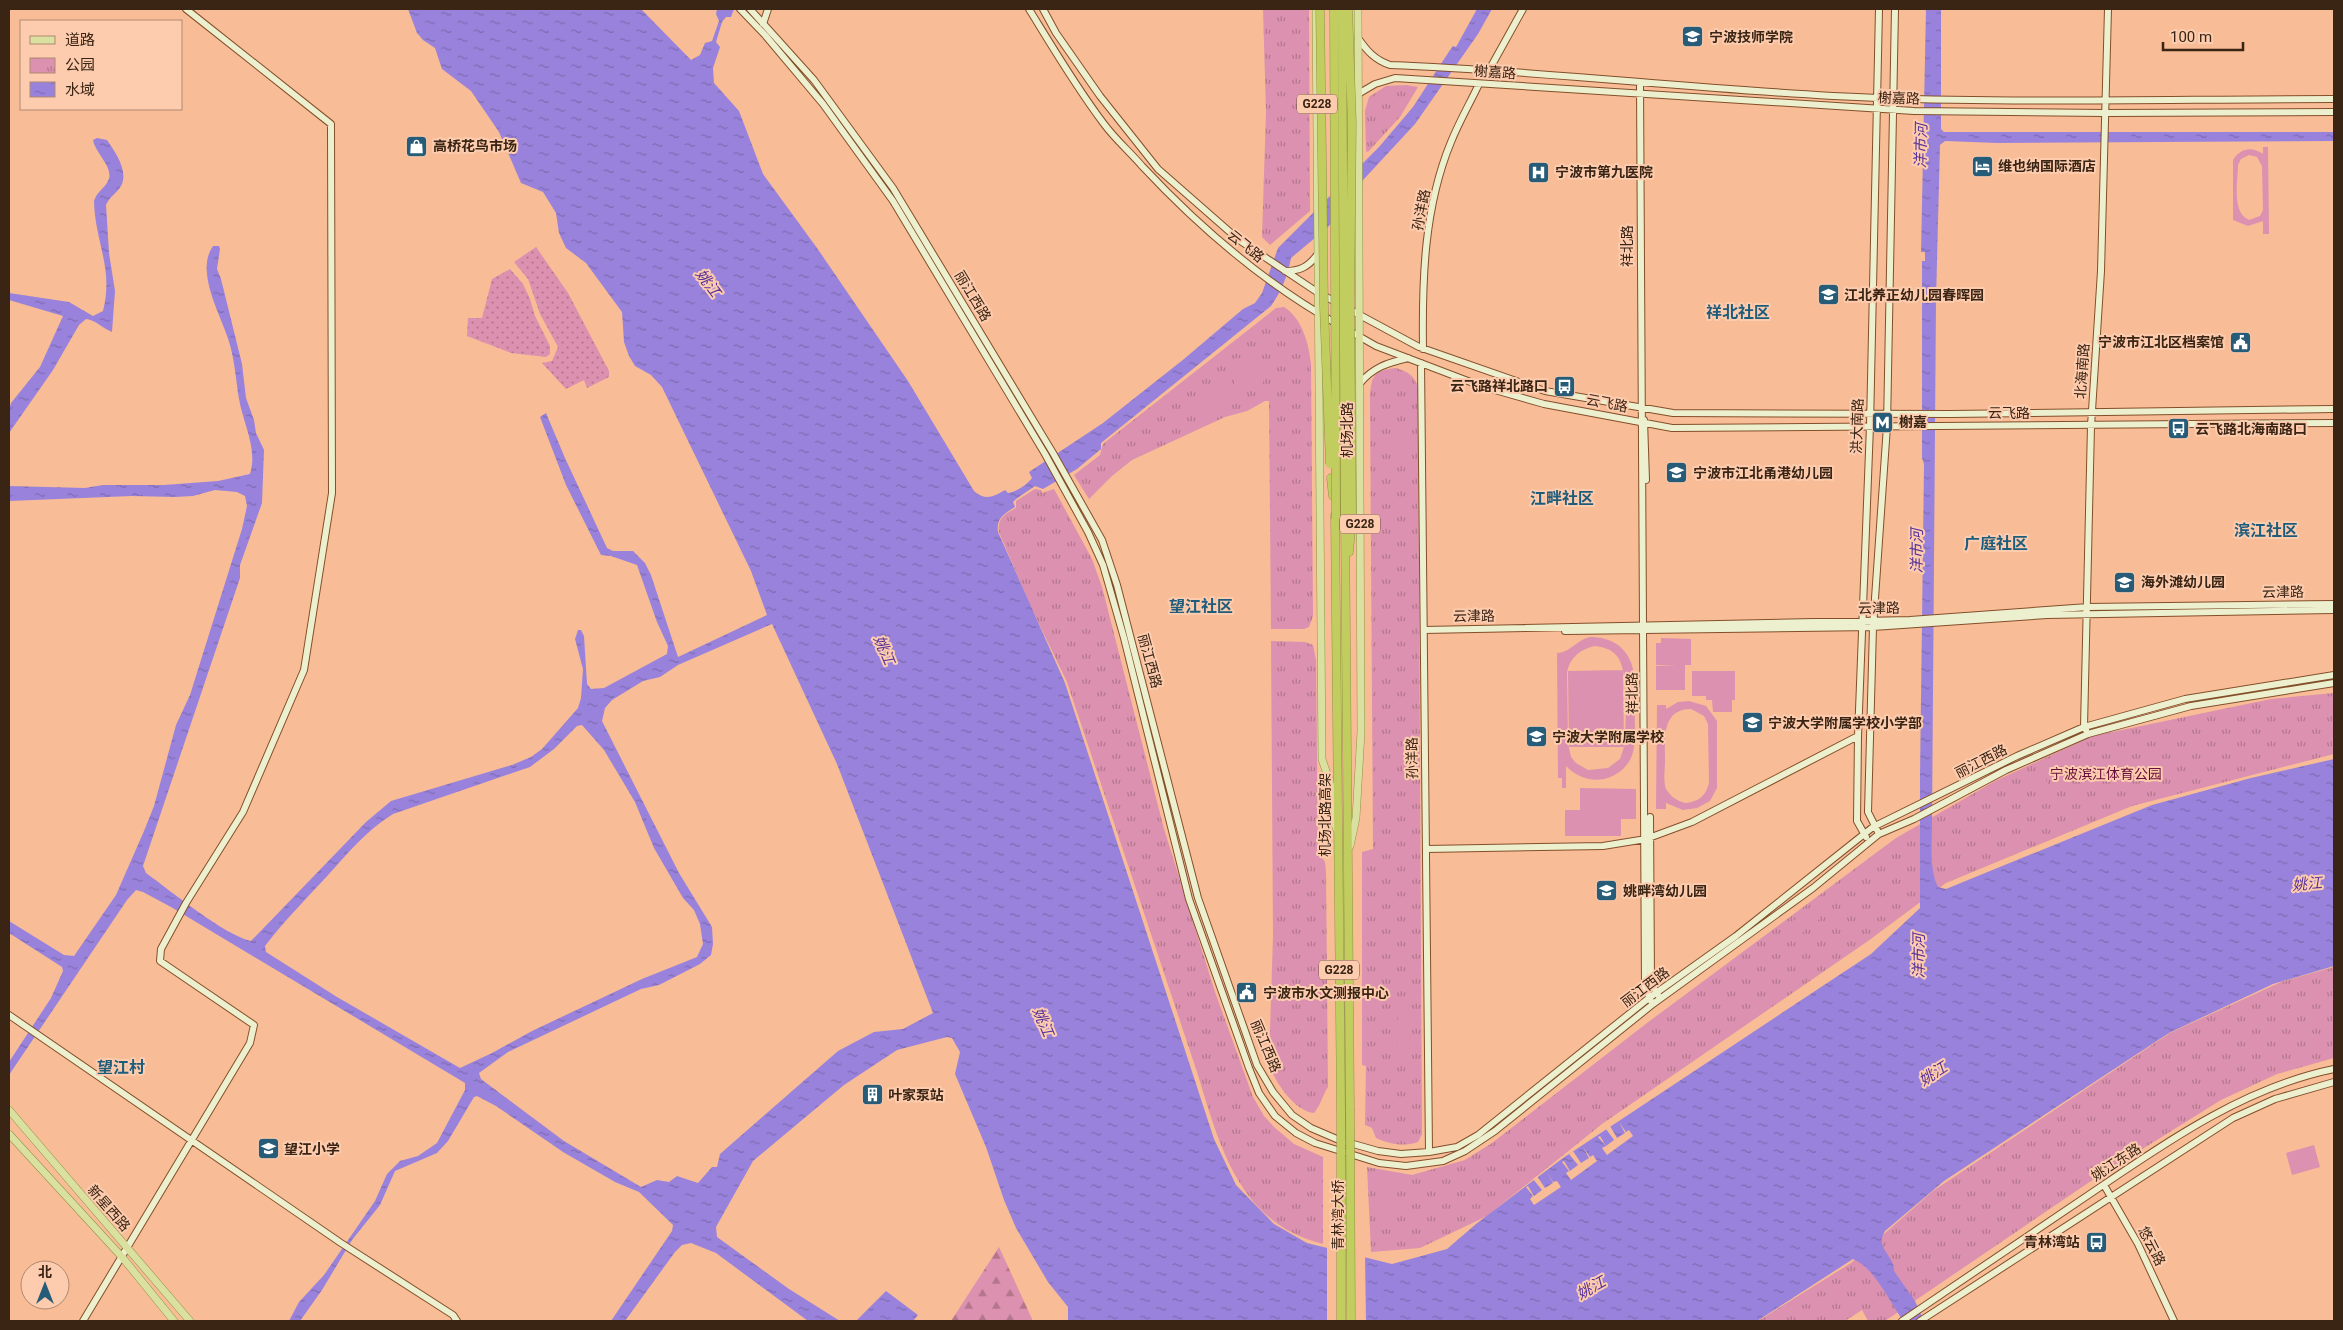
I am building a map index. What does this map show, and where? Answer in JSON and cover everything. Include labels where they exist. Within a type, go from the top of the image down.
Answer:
[{"type":"highway","points":[[1320,9],[1324,307],[1331,478],[1336,519]]},
{"type":"highway","name":"机场北路","points":[[1334,9],[1336,519]]},
{"type":"highway","name":"机场北路","points":[[1342,9],[1348,518]]},
{"type":"highway","points":[[1348,9],[1352,123],[1348,518]]},
{"type":"highway","name":"机场北路高架","points":[[1348,518],[1345,574],[1350,1109]]},
{"type":"highway","name":"机场北路高架","points":[[1336,519],[1341,1111]]},
{"type":"highway","name":"青林湾大桥","points":[[1350,1109],[1351,1321]]},
{"type":"highway","name":"青林湾大桥","points":[[1341,1111],[1342,1321]]},
{"type":"main road","points":[[83,1321],[250,1043],[254,1025],[168,968],[160,961],[161,949],[186,903],[244,812],[304,670],[332,493],[331,124],[186,9]]},
{"type":"main road","name":"丽江西路","points":[[750,9],[758,12],[763,22],[814,80],[893,188],[1053,453],[1104,565],[1187,891],[1249,1068],[1259,1093],[1275,1116],[1296,1133],[1316,1143],[1379,1162],[1406,1166],[1444,1161],[1465,1152],[1495,1131],[1651,1001]]},
{"type":"main road","points":[[761,30],[768,9]]},
{"type":"main road","name":"云飞路","points":[[1029,9],[1062,65],[1105,126],[1161,186],[1238,258],[1317,313],[1376,346],[1481,386],[1544,404],[1672,428],[2334,423]]},
{"type":"main road","name":"云飞路","points":[[1043,9],[1056,33],[1100,96],[1158,169],[1239,240],[1317,292],[1423,349],[1545,391],[1673,413],[1950,414],[2334,409]]},
{"type":"main road","name":"机场北路","points":[[1316,9],[1322,760],[1331,786],[1332,816],[1338,830]]},
{"type":"main road","name":"机场北路","points":[[1348,851],[1356,818],[1361,732],[1358,9]]},
{"type":"main road","points":[[1488,72],[1523,9]]},
{"type":"main road","name":"洪大南路","points":[[1863,835],[1857,821],[1858,736],[1861,623],[1871,414],[1879,9]]},
{"type":"main road","name":"洪大南路","points":[[1879,834],[1873,826],[1868,812],[1873,623],[1887,426],[1894,9]]},
{"type":"main road","name":"北海南路","points":[[2086,730],[2091,426],[2101,272],[2108,9]]},
{"type":"main road","name":"丽江西路","points":[[741,10],[761,30],[823,104],[893,200],[1045,454],[1102,540],[1118,585],[1198,898],[1257,1064],[1273,1092],[1292,1115],[1310,1128],[1339,1140],[1401,1154],[1457,1147],[1478,1135],[1651,1001],[1813,888],[1879,834],[1914,819],[2086,730],[2191,706],[2334,683]]},
{"type":"main road","points":[[754,23],[758,12]]},
{"type":"main road","name":"榭嘉路","points":[[1358,38],[1368,52],[1379,62],[1390,65],[1640,83],[1877,98],[2334,100]]},
{"type":"main road","name":"榭嘉路","points":[[1358,94],[1375,84],[1396,78],[1914,111],[2105,115],[2334,112]]},
{"type":"main road","name":"祥北路","points":[[1640,83],[1642,409],[1651,983],[1659,996]]},
{"type":"main road","name":"孙洋路","points":[[1423,349],[1425,254],[1435,196],[1451,143],[1479,84]]},
{"type":"main road","points":[[1285,271],[1302,269],[1311,264],[1317,255]]},
{"type":"main road","points":[[1360,383],[1369,372],[1383,364],[1408,358]]},
{"type":"main road","name":"孙洋路","points":[[1421,363],[1429,1152]]},
{"type":"main road","name":"云津路","points":[[1424,632],[1911,622],[2088,611],[2334,604]]},
{"type":"main road","name":"云津路","points":[[2088,611],[2334,610]]},
{"type":"main road","name":"丽江西路","points":[[1659,996],[1873,826],[2017,756],[2086,730],[2185,699],[2334,675]]},
{"type":"main road","points":[[1426,849],[1603,846],[1648,838],[1692,822],[1858,736]]},
{"type":"main road","points":[[1863,835],[1869,841]]},
{"type":"main road","name":"祥北路","points":[[1648,838],[1645,987],[1651,1001]]},
{"type":"main road","points":[[9,1015],[341,1243],[454,1315],[457,1321]]},
{"type":"main road","name":"姚江东路","points":[[1904,1320],[2104,1185],[2208,1118],[2292,1079],[2334,1069]]},
{"type":"main road","name":"姚江东路","points":[[1920,1321],[2233,1118],[2275,1099],[2334,1082]]},
{"type":"main road","name":"新星西路","points":[[9,1110],[190,1321]]},
{"type":"main road","name":"新星西路","points":[[9,1134],[122,1257],[174,1321]]},
{"type":"main road","name":"悠云路","points":[[2104,1185],[2138,1244],[2174,1321]]},
{"type":"green space","points":[[1263,9],[1309,9],[1310,211],[1270,245],[1262,237],[1266,112]]},
{"type":"green space","points":[[1406,85],[1418,87],[1400,117],[1368,152],[1366,151],[1365,111],[1369,97],[1386,86]]},
{"type":"green space","points":[[2263,147],[2268,147],[2269,234],[2263,234],[2263,221],[2248,226],[2233,220],[2233,160],[2239,153],[2251,149],[2263,154]],"holes":[[[2249,155],[2257,157],[2262,166],[2263,210],[2260,216],[2249,220],[2243,216],[2238,203],[2238,165],[2241,159]]]},
{"type":"green space","points":[[536,247],[568,293],[609,371],[609,377],[587,388],[584,380],[566,389],[542,363],[552,361],[558,347],[540,314],[528,279],[514,262]]},
{"type":"green space","points":[[510,269],[523,284],[535,316],[550,346],[550,354],[546,357],[511,353],[467,336],[468,318],[482,318],[492,279]]},
{"type":"green space","points":[[1284,307],[1296,318],[1304,332],[1311,364],[1313,616],[1309,627],[1304,629],[1271,629],[1269,401],[1265,401],[1247,411],[1225,417],[1132,460],[1112,476],[1089,499],[1074,475],[1100,455],[1103,444],[1108,440],[1276,308]]},
{"type":"green space","points":[[1234,358],[1264,359],[1263,388],[1234,387]]},
{"type":"green space","points":[[1396,368],[1410,374],[1418,387],[1422,1134],[1418,1142],[1401,1145],[1376,1138],[1372,1128],[1365,1125],[1366,1066],[1362,1065],[1362,852],[1373,849],[1370,399],[1374,376],[1382,371]]},
{"type":"green space","points":[[1202,386],[1231,386],[1231,415],[1202,415]]},
{"type":"green space","points":[[1392,430],[1411,430],[1410,464],[1392,464]]},
{"type":"green space","points":[[1035,489],[1041,490],[1042,493],[1054,489],[1092,559],[1102,587],[1164,829],[1215,992],[1253,1097],[1264,1116],[1274,1127],[1294,1144],[1323,1157],[1323,1244],[1294,1234],[1271,1219],[1252,1200],[1237,1179],[1215,1129],[1067,682],[1030,605],[999,532],[999,523],[1005,515],[1016,508],[1016,501]]},
{"type":"green space","points":[[1598,637],[1612,641],[1623,649],[1631,661],[1635,714],[1634,748],[1625,767],[1613,776],[1604,779],[1593,780],[1583,777],[1574,773],[1566,766],[1566,788],[1562,788],[1562,778],[1558,778],[1557,653],[1565,651],[1585,639]],"holes":[[[1595,646],[1614,653],[1620,662],[1626,697],[1625,744],[1620,759],[1608,768],[1588,770],[1576,763],[1571,757],[1568,744],[1567,672],[1568,667],[1577,654]]]},
{"type":"green space","points":[[1661,638],[1691,639],[1691,665],[1685,665],[1685,690],[1656,690],[1656,666],[1677,665],[1656,665],[1656,643],[1661,643]]},
{"type":"green space","points":[[1271,641],[1305,642],[1313,645],[1316,660],[1318,852],[1325,862],[1326,872],[1328,1087],[1314,1113],[1299,1107],[1292,1101],[1275,1078],[1269,1063],[1273,936]]},
{"type":"green space","points":[[1623,670],[1624,747],[1569,747],[1568,671]]},
{"type":"green space","points":[[1692,671],[1735,671],[1735,700],[1732,700],[1732,712],[1713,712],[1712,700],[1706,700],[1706,696],[1692,696]]},
{"type":"green space","name":"宁波滨江体育公园","points":[[2334,693],[2334,754],[2132,806],[1946,883],[1868,941],[1602,1124],[1487,1216],[1420,1248],[1371,1252],[1367,1167],[1412,1175],[1465,1160],[1492,1143],[1647,1023],[1896,838],[1995,781],[2093,736],[2271,699]]},
{"type":"green space","points":[[1689,701],[1706,706],[1717,721],[1717,788],[1710,801],[1697,808],[1683,810],[1666,803],[1666,809],[1656,809],[1657,705],[1666,705],[1666,709],[1678,702]],"holes":[[[1691,709],[1704,716],[1708,724],[1709,783],[1701,798],[1685,803],[1672,796],[1665,786],[1665,735],[1670,720],[1674,714],[1681,710]]]},
{"type":"green space","points":[[2044,775],[2055,799],[2042,805],[2031,780]]},
{"type":"green space","points":[[1580,788],[1636,789],[1636,819],[1621,819],[1621,836],[1565,836],[1565,810],[1580,810]]},
{"type":"green space","points":[[1812,906],[1821,918],[1798,936],[1789,924]]},
{"type":"green space","points":[[2334,967],[2334,1058],[2277,1074],[2221,1100],[2091,1181],[1885,1321],[1868,1321],[1862,1310],[1845,1321],[1758,1321],[1851,1263],[1933,1191],[2170,1033],[2281,982]]},
{"type":"green space","points":[[1398,1005],[1410,1006],[1409,1053],[1397,1053]]},
{"type":"green space","points":[[2314,1145],[2320,1167],[2292,1175],[2286,1153]]},
{"type":"green space","points":[[1391,1175],[1391,1229],[1377,1229],[1376,1176]]},
{"type":"green space","points":[[999,1247],[1033,1321],[951,1321]]},
{"type":"water","points":[[408,9],[641,9],[691,60],[700,55],[705,43],[712,41],[719,21],[716,14],[717,9],[734,9],[731,17],[726,17],[722,22],[716,42],[720,47],[713,68],[714,83],[739,111],[763,174],[817,248],[908,381],[974,491],[982,496],[989,497],[1005,490],[1008,493],[1018,490],[1024,486],[1032,478],[1029,472],[1103,423],[1184,359],[1243,309],[1255,303],[1262,293],[1278,248],[1379,147],[1413,107],[1450,50],[1453,46],[1456,47],[1477,9],[1492,9],[1478,34],[1415,124],[1364,179],[1328,227],[1291,258],[1284,283],[1271,306],[1101,443],[1101,449],[1077,469],[1043,489],[1035,486],[1016,499],[1013,502],[1015,507],[1007,512],[998,523],[998,532],[1065,683],[1214,1139],[1236,1185],[1274,1224],[1307,1243],[1392,1264],[1447,1249],[1476,1224],[1563,1158],[1871,954],[1920,908],[1924,464],[1922,458],[1922,261],[1925,261],[1925,252],[1921,252],[1926,9],[1941,9],[1941,129],[1944,132],[2334,132],[2334,141],[1997,143],[1945,141],[1940,145],[1936,300],[1932,864],[1938,887],[1946,889],[2152,805],[2251,778],[2334,759],[2334,966],[2273,984],[2169,1033],[1944,1181],[1885,1231],[1882,1237],[1883,1247],[1893,1265],[1894,1271],[1915,1301],[1924,1321],[1903,1321],[1875,1277],[1861,1263],[1853,1259],[1757,1321],[1068,1321],[1068,1307],[1048,1282],[1016,1228],[1004,1200],[986,1147],[955,1074],[960,1052],[952,1038],[947,1037],[897,1050],[844,1085],[753,1161],[716,1227],[717,1237],[789,1289],[840,1321],[808,1321],[716,1253],[691,1243],[682,1245],[675,1252],[625,1321],[611,1321],[672,1231],[673,1225],[639,1192],[615,1182],[563,1152],[496,1106],[477,1096],[474,1097],[448,1141],[437,1153],[395,1171],[380,1205],[352,1240],[322,1290],[300,1321],[289,1321],[299,1302],[324,1275],[375,1201],[387,1174],[400,1161],[418,1156],[437,1143],[465,1090],[465,1083],[171,907],[136,890],[127,900],[9,1075],[9,1062],[51,998],[63,971],[62,967],[9,933],[9,921],[64,955],[74,956],[116,895],[154,806],[176,725],[190,695],[242,529],[247,506],[245,496],[237,492],[215,490],[193,496],[175,497],[132,496],[9,501],[9,486],[85,488],[103,485],[164,485],[218,481],[250,474],[252,465],[251,446],[239,399],[232,352],[208,282],[208,257],[213,246],[219,246],[217,269],[242,364],[246,398],[254,420],[256,433],[264,450],[262,503],[240,565],[240,578],[143,866],[146,873],[213,922],[251,941],[366,822],[391,801],[512,765],[531,757],[542,749],[578,708],[581,698],[583,669],[575,639],[578,630],[581,630],[584,636],[587,684],[591,689],[604,688],[667,654],[668,646],[657,622],[637,565],[611,556],[601,555],[566,485],[540,417],[546,413],[607,548],[613,551],[633,551],[645,563],[651,575],[678,657],[767,615],[751,571],[662,387],[651,375],[635,366],[629,356],[624,342],[622,312],[586,263],[566,248],[559,233],[556,213],[543,192],[521,183],[499,132],[471,91],[442,69],[435,48],[423,40],[417,33]],"holes":[[[772,624],[837,764],[933,1013],[903,1029],[874,1032],[838,1051],[720,1154],[717,1167],[712,1167],[698,1183],[677,1176],[669,1182],[657,1180],[641,1187],[564,1141],[481,1079],[479,1073],[508,1052],[641,989],[659,985],[700,964],[711,955],[713,944],[712,927],[679,873],[602,721],[605,708],[612,700],[643,681],[660,677],[678,665]],[[582,725],[604,750],[635,802],[654,848],[683,898],[694,910],[700,924],[703,944],[697,957],[642,979],[532,1031],[460,1068],[337,997],[266,952],[265,946],[288,919],[359,842],[384,820],[393,814],[530,767],[554,749],[577,726]]]},
{"type":"water","points":[[97,138],[107,140],[120,162],[123,174],[121,186],[106,205],[109,253],[115,291],[112,332],[96,322],[86,319],[79,325],[53,370],[9,433],[9,410],[11,403],[40,367],[63,316],[9,300],[9,293],[69,302],[93,316],[103,311],[106,296],[105,269],[97,230],[94,201],[97,194],[108,181],[109,171],[93,140]]},
{"type":"water","points":[[886,1291],[918,1315],[913,1321],[856,1321]]},
{"type":"pier","points":[[1619,1122],[1626,1132],[1629,1130],[1633,1136],[1607,1155],[1602,1148],[1614,1140],[1606,1129],[1610,1126],[1617,1138],[1625,1133]]},
{"type":"pier","points":[[1583,1147],[1590,1157],[1593,1155],[1597,1161],[1571,1180],[1566,1173],[1569,1171],[1562,1162],[1564,1161],[1570,1171],[1578,1165],[1569,1154],[1573,1151],[1581,1163],[1589,1158]]},
{"type":"pier","points":[[1547,1172],[1553,1182],[1557,1181],[1561,1187],[1534,1205],[1530,1199],[1533,1196],[1526,1187],[1528,1186],[1534,1196],[1542,1190],[1533,1179],[1537,1176],[1545,1188],[1553,1183]]},
{"type":"pier","points":[[1327,1245],[1365,1255],[1366,1321],[1327,1321]]},
{"type":"place","name":"宁波技师学院","points":[[1693,37]]},
{"type":"place","name":"高桥花鸟市场","points":[[417,146]]},
{"type":"place","name":"维也纳国际酒店","points":[[1982,166]]},
{"type":"place","name":"宁波市第九医院","points":[[1539,172]]},
{"type":"place","name":"江北养正幼儿园春晖园","points":[[1828,295]]},
{"type":"place","name":"宁波市江北区档案馆","points":[[2240,342]]},
{"type":"place","name":"云飞路祥北路口","points":[[1564,386]]},
{"type":"place","name":"榭嘉","points":[[1883,422]]},
{"type":"place","name":"云飞路北海南路口","points":[[2179,429]]},
{"type":"place","name":"宁波市江北甬港幼儿园","points":[[1677,473]]},
{"type":"place","name":"海外滩幼儿园","points":[[2125,582]]},
{"type":"place","name":"宁波大学附属学校小学部","points":[[1752,723]]},
{"type":"place","name":"宁波大学附属学校","points":[[1536,737]]},
{"type":"place","name":"姚畔湾幼儿园","points":[[1607,891]]},
{"type":"place","name":"宁波市水文测报中心","points":[[1247,993]]},
{"type":"place","name":"叶家泵站","points":[[872,1095]]},
{"type":"place","name":"望江小学","points":[[268,1149]]},
{"type":"place","name":"青林湾站","points":[[2096,1242]]},
{"type":"district","name":"祥北社区","points":[[1738,312]]},
{"type":"district","name":"江畔社区","points":[[1562,498]]},
{"type":"district","name":"滨江社区","points":[[2266,530]]},
{"type":"district","name":"广庭社区","points":[[1996,543]]},
{"type":"district","name":"望江社区","points":[[1201,606]]},
{"type":"district","name":"望江村","points":[[121,1067]]},
{"type":"water label","name":"洋市河","points":[[1921,146]]},
{"type":"water label","name":"姚江","points":[[708,283]]},
{"type":"water label","name":"洋市河","points":[[1917,551]]},
{"type":"water label","name":"姚江","points":[[884,650]]},
{"type":"water label","name":"姚江","points":[[2307,884]]},
{"type":"water label","name":"洋市河","points":[[1919,956]]},
{"type":"water label","name":"姚江","points":[[1043,1022]]},
{"type":"water label","name":"姚江","points":[[1933,1074]]},
{"type":"water label","name":"姚江","points":[[1591,1288]]}]
